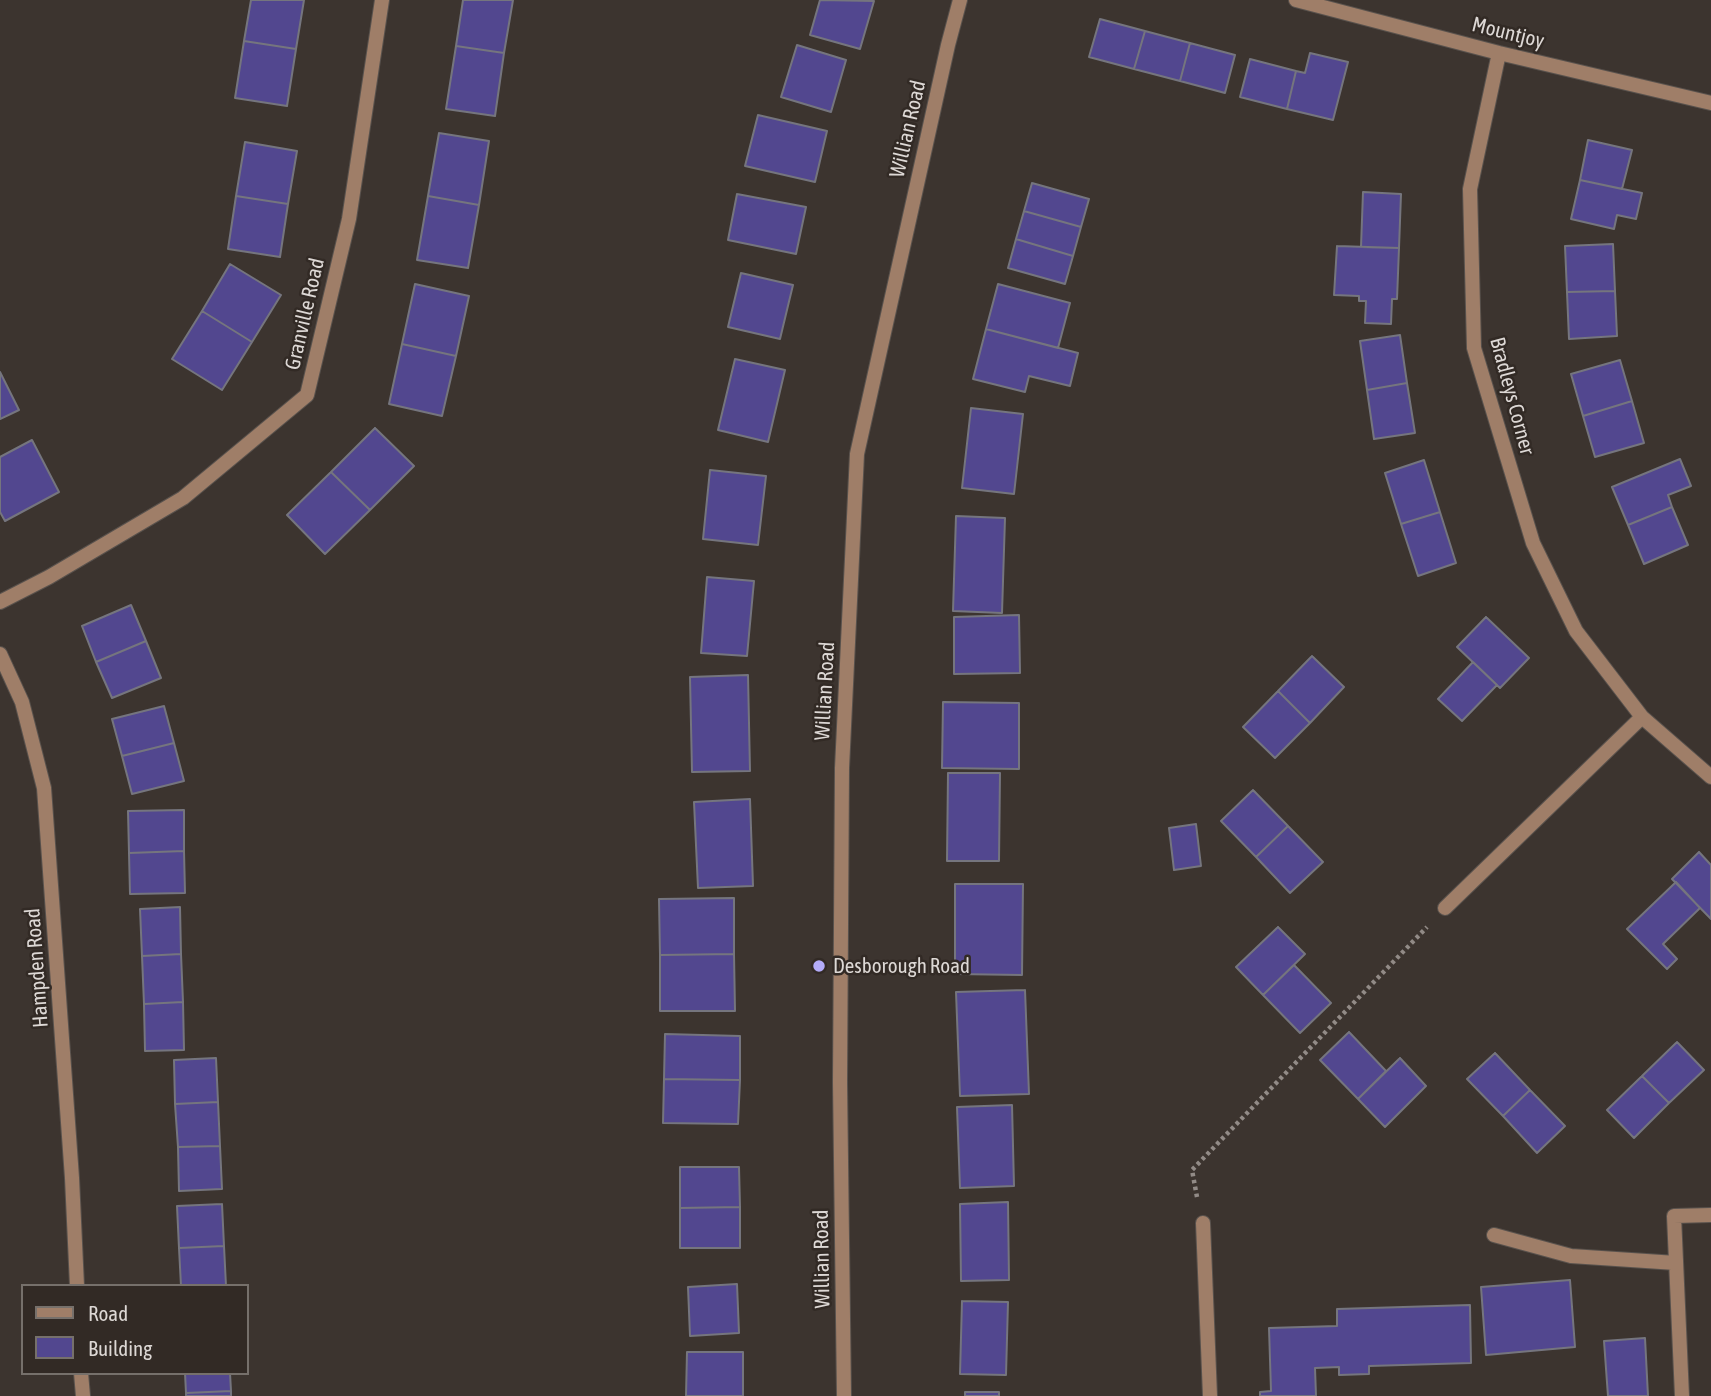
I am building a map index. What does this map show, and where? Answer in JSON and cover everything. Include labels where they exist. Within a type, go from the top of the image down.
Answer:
[{"type":"street","name":"Granville Road","points":[[0,602],[49,577],[183,498],[307,395],[349,219],[382,0]]},
{"type":"street","name":"Willian Road","points":[[844,1396],[840,1082],[842,768],[857,454],[960,0]]},
{"type":"street","name":"Mountjoy","points":[[1296,0],[1499,53],[1711,103]]},
{"type":"street","name":"Bradleys Corner","points":[[1499,53],[1470,189],[1474,348],[1533,543],[1576,631],[1642,717],[1711,777]]},
{"type":"street","name":"Hampden Road","points":[[0,654],[22,702],[44,788],[77,1284]]},
{"type":"street","points":[[1445,908],[1642,717]]},
{"type":"street","points":[[1682,1396],[1674,1216],[1711,1215]]},
{"type":"street","points":[[1203,1223],[1210,1396]]},
{"type":"street","points":[[1493,1235],[1571,1256],[1676,1263]]},
{"type":"street","points":[[81,1375],[83,1396]]},
{"type":"path","points":[[1203,1223],[1192,1171],[1445,908]]},
{"type":"building","points":[[251,0],[304,0],[296,49],[244,41]]},
{"type":"building","points":[[463,0],[513,0],[504,53],[456,46]]},
{"type":"building","points":[[820,0],[874,1],[860,49],[810,35]]},
{"type":"building","points":[[1100,19],[1145,31],[1134,69],[1089,57]]},
{"type":"building","points":[[1145,31],[1190,43],[1180,81],[1134,69]]},
{"type":"building","points":[[244,41],[296,49],[287,106],[235,98]]},
{"type":"building","points":[[1190,43],[1235,55],[1225,93],[1180,81]]},
{"type":"building","points":[[797,45],[846,60],[831,112],[781,97]]},
{"type":"building","points":[[456,46],[504,53],[495,116],[446,109]]},
{"type":"building","points":[[1310,53],[1348,62],[1333,120],[1287,109],[1296,71],[1305,73]]},
{"type":"building","points":[[1250,59],[1296,71],[1287,109],[1240,97]]},
{"type":"building","points":[[758,115],[827,131],[815,182],[745,166]]},
{"type":"building","points":[[439,133],[489,141],[479,205],[428,196]]},
{"type":"building","points":[[1588,140],[1632,150],[1622,189],[1580,180]]},
{"type":"building","points":[[245,142],[297,151],[288,204],[236,196]]},
{"type":"building","points":[[1580,180],[1642,193],[1636,219],[1617,215],[1614,229],[1571,219]]},
{"type":"building","points":[[1032,183],[1089,199],[1081,227],[1024,211]]},
{"type":"building","points":[[1363,192],[1401,194],[1399,248],[1361,247]]},
{"type":"building","points":[[737,194],[806,207],[796,254],[728,240]]},
{"type":"building","points":[[236,196],[288,204],[280,257],[228,249]]},
{"type":"building","points":[[428,196],[479,205],[468,268],[417,260]]},
{"type":"building","points":[[1024,211],[1081,227],[1073,256],[1016,239]]},
{"type":"building","points":[[1016,239],[1073,256],[1065,284],[1008,268]]},
{"type":"building","points":[[1613,244],[1615,291],[1567,292],[1565,246]]},
{"type":"building","points":[[1337,246],[1399,248],[1397,299],[1392,299],[1391,324],[1365,323],[1366,301],[1359,301],[1359,296],[1334,295]]},
{"type":"building","points":[[230,264],[281,295],[252,342],[202,311]]},
{"type":"building","points":[[741,273],[793,285],[780,339],[728,327]]},
{"type":"building","points":[[415,284],[469,296],[456,356],[402,344]]},
{"type":"building","points":[[998,284],[1070,303],[1058,348],[986,329]]},
{"type":"building","points":[[1615,291],[1617,336],[1569,339],[1567,292]]},
{"type":"building","points":[[202,311],[252,342],[222,390],[172,359]]},
{"type":"building","points":[[986,329],[1078,353],[1070,386],[1029,376],[1025,392],[973,379]]},
{"type":"building","points":[[1400,335],[1407,383],[1367,390],[1360,341]]},
{"type":"building","points":[[402,344],[456,356],[442,416],[389,404]]},
{"type":"building","points":[[735,359],[785,370],[768,442],[718,430]]},
{"type":"building","points":[[1620,360],[1632,401],[1583,416],[1571,374]]},
{"type":"building","points":[[0,372],[19,410],[0,419]]},
{"type":"building","points":[[1407,383],[1415,433],[1374,439],[1367,390]]},
{"type":"building","points":[[1632,401],[1644,443],[1595,457],[1583,416]]},
{"type":"building","points":[[971,408],[1023,414],[1014,494],[962,488]]},
{"type":"building","points":[[375,428],[414,466],[370,510],[331,472]]},
{"type":"building","points":[[32,440],[59,492],[5,521],[0,512],[0,457]]},
{"type":"building","points":[[1680,459],[1691,486],[1668,495],[1672,507],[1628,525],[1612,487]]},
{"type":"building","points":[[1424,460],[1440,512],[1401,524],[1385,473]]},
{"type":"building","points":[[710,470],[766,476],[758,545],[703,539]]},
{"type":"building","points":[[331,472],[370,510],[325,554],[287,515]]},
{"type":"building","points":[[1672,507],[1688,545],[1644,564],[1628,525]]},
{"type":"building","points":[[1440,512],[1456,563],[1418,576],[1401,524]]},
{"type":"building","points":[[956,516],[1005,518],[1002,613],[953,611]]},
{"type":"building","points":[[707,577],[754,581],[747,656],[701,653]]},
{"type":"building","points":[[131,605],[146,641],[96,662],[82,626]]},
{"type":"building","points":[[1019,615],[1020,673],[954,674],[954,617]]},
{"type":"building","points":[[1486,617],[1529,658],[1500,688],[1457,647]]},
{"type":"building","points":[[146,641],[161,678],[112,698],[96,662]]},
{"type":"building","points":[[1312,656],[1344,687],[1310,723],[1278,691]]},
{"type":"building","points":[[1473,662],[1497,685],[1462,721],[1438,699]]},
{"type":"building","points":[[748,675],[750,771],[692,772],[690,677]]},
{"type":"building","points":[[1278,691],[1310,723],[1275,758],[1243,727]]},
{"type":"building","points":[[943,702],[1019,703],[1019,769],[942,768]]},
{"type":"building","points":[[164,706],[174,743],[122,756],[112,719]]},
{"type":"building","points":[[174,743],[184,781],[132,794],[122,756]]},
{"type":"building","points":[[948,773],[1000,773],[999,861],[947,861]]},
{"type":"building","points":[[1253,790],[1288,826],[1256,857],[1221,821]]},
{"type":"building","points":[[750,799],[753,886],[698,888],[694,802]]},
{"type":"building","points":[[184,810],[184,851],[129,853],[128,811]]},
{"type":"building","points":[[1196,824],[1201,866],[1174,870],[1169,828]]},
{"type":"building","points":[[1288,826],[1323,862],[1290,893],[1256,857]]},
{"type":"building","points":[[184,851],[185,893],[130,894],[129,853]]},
{"type":"building","points":[[1699,852],[1711,865],[1711,919],[1672,879]]},
{"type":"building","points":[[1676,882],[1700,908],[1663,944],[1677,959],[1667,969],[1627,929]]},
{"type":"building","points":[[955,884],[1023,884],[1022,975],[955,974]]},
{"type":"building","points":[[734,898],[734,954],[660,955],[659,899]]},
{"type":"building","points":[[180,907],[181,954],[142,956],[140,909]]},
{"type":"building","points":[[1278,927],[1305,954],[1263,995],[1236,967]]},
{"type":"building","points":[[181,954],[183,1002],[144,1004],[142,956]]},
{"type":"building","points":[[734,954],[735,1011],[660,1011],[660,955]]},
{"type":"building","points":[[1294,965],[1331,1003],[1300,1033],[1263,995]]},
{"type":"building","points":[[1025,990],[1029,1094],[960,1096],[956,992]]},
{"type":"building","points":[[183,1002],[184,1050],[145,1051],[144,1004]]},
{"type":"building","points":[[1349,1032],[1386,1071],[1358,1099],[1320,1060]]},
{"type":"building","points":[[665,1034],[740,1036],[740,1080],[664,1079]]},
{"type":"building","points":[[1677,1042],[1704,1070],[1669,1103],[1642,1076]]},
{"type":"building","points":[[1495,1053],[1530,1090],[1503,1116],[1467,1079]]},
{"type":"building","points":[[216,1058],[218,1102],[175,1104],[174,1060]]},
{"type":"building","points":[[1400,1058],[1426,1086],[1385,1127],[1358,1099]]},
{"type":"building","points":[[1642,1076],[1669,1103],[1634,1138],[1607,1110]]},
{"type":"building","points":[[664,1079],[740,1080],[738,1124],[663,1123]]},
{"type":"building","points":[[1530,1090],[1565,1126],[1537,1153],[1503,1116]]},
{"type":"building","points":[[218,1102],[220,1146],[178,1147],[175,1104]]},
{"type":"building","points":[[1012,1105],[1014,1186],[960,1188],[957,1107]]},
{"type":"building","points":[[220,1146],[222,1189],[179,1191],[178,1147]]},
{"type":"building","points":[[680,1167],[739,1167],[740,1207],[680,1208]]},
{"type":"building","points":[[1008,1202],[1009,1280],[961,1281],[960,1204]]},
{"type":"building","points":[[222,1204],[224,1246],[179,1248],[177,1206]]},
{"type":"building","points":[[740,1207],[740,1248],[680,1248],[680,1208]]},
{"type":"building","points":[[224,1246],[226,1284],[181,1284],[179,1248]]},
{"type":"building","points":[[1570,1280],[1575,1347],[1486,1355],[1481,1287]]},
{"type":"building","points":[[737,1284],[739,1333],[690,1336],[688,1287]]},
{"type":"building","points":[[962,1301],[1008,1302],[1006,1375],[960,1374]]},
{"type":"building","points":[[1470,1305],[1471,1363],[1369,1366],[1369,1374],[1339,1375],[1339,1367],[1315,1368],[1316,1396],[1260,1396],[1260,1392],[1271,1391],[1269,1328],[1337,1326],[1337,1309]]},
{"type":"building","points":[[1645,1338],[1648,1396],[1608,1396],[1604,1341]]},
{"type":"building","points":[[687,1352],[743,1352],[743,1396],[686,1396]]},
{"type":"building","points":[[185,1375],[230,1375],[231,1391],[186,1393]]},
{"type":"building","points":[[231,1391],[231,1396],[186,1396],[186,1393]]},
{"type":"building","points":[[965,1392],[999,1392],[999,1396],[965,1396]]},
{"type":"place","name":"Desborough Road","points":[[819,966]]}]
